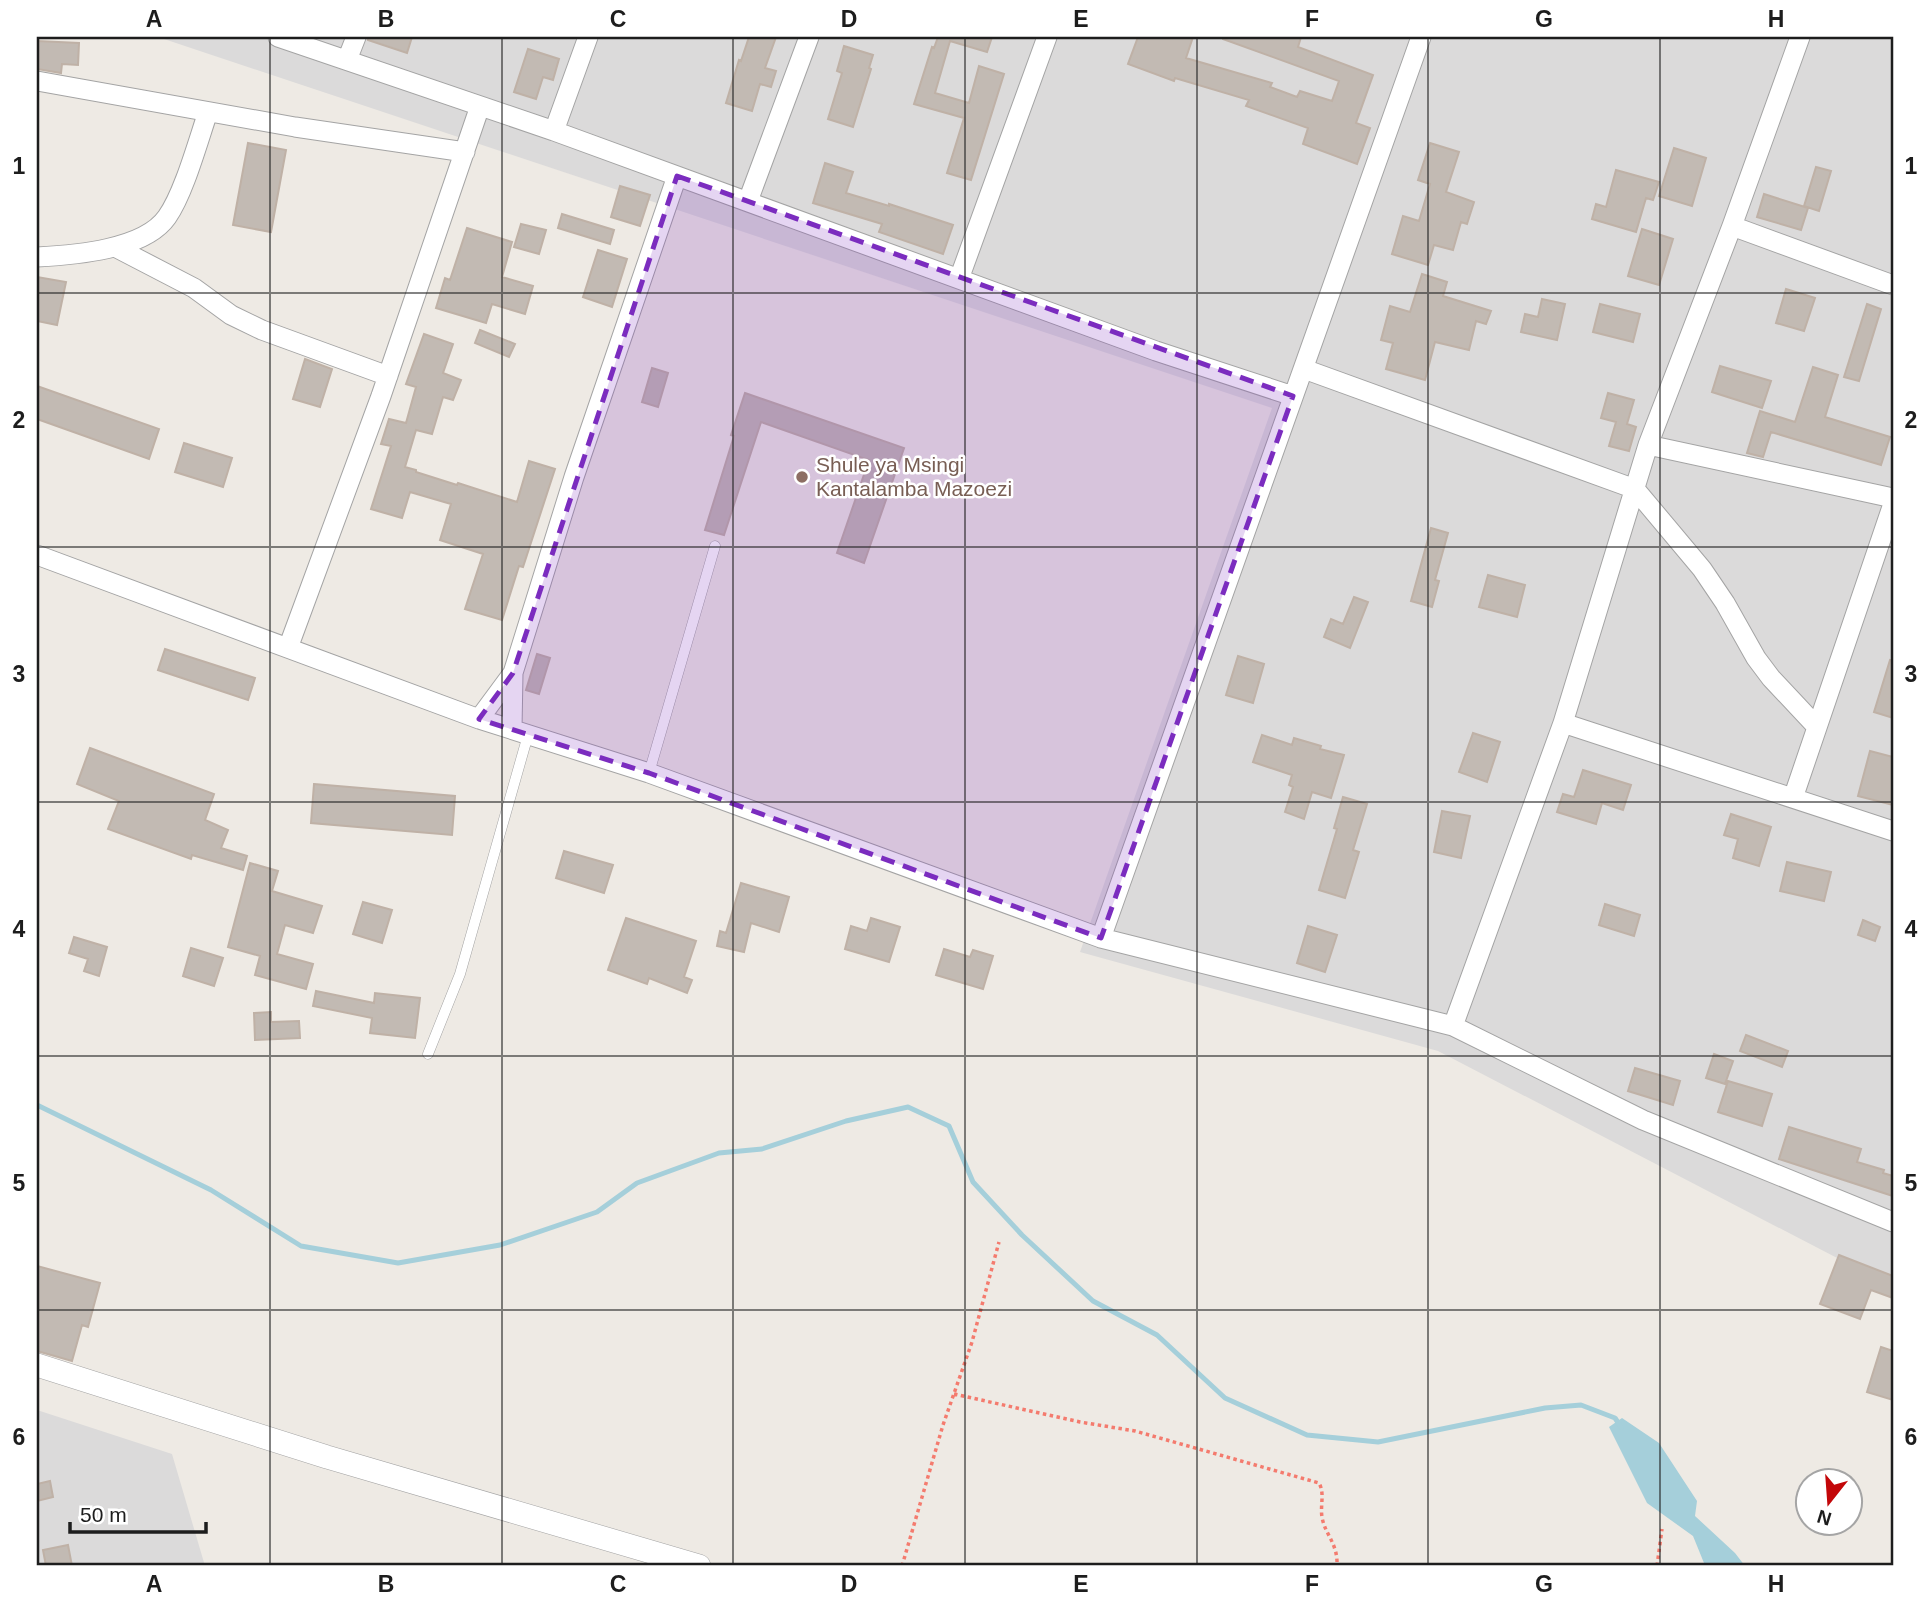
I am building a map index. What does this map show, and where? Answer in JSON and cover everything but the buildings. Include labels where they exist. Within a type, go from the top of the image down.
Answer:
[{"type":"street","points":[[278,37],[554,131],[1156,351],[1293,396]]},
{"type":"street","points":[[347,60],[356,37]]},
{"type":"street","points":[[554,131],[588,37]]},
{"type":"street","points":[[748,201],[810,37]]},
{"type":"street","points":[[959,279],[1047,37]]},
{"type":"street","points":[[1101,937],[1421,37]]},
{"type":"street","points":[[1453,1026],[1563,723],[1648,444],[1732,226],[1800,37]]},
{"type":"street","points":[[37,81],[208,112],[465,152]]},
{"type":"street","points":[[288,648],[388,376],[480,106]]},
{"type":"street","points":[[37,257],[115,247],[154,231],[167,217],[177,196],[208,112]]},
{"type":"street","points":[[479,719],[513,673],[574,477],[677,176]]},
{"type":"street","points":[[1732,226],[1893,285]]},
{"type":"street","points":[[115,247],[194,288],[231,316],[388,376]]},
{"type":"street","points":[[1304,369],[1635,489],[1702,569],[1771,678],[1817,727]]},
{"type":"street","points":[[1648,444],[1893,501],[1793,798]]},
{"type":"street","points":[[37,555],[479,719],[649,773],[1101,937],[1453,1026],[1643,1120],[1893,1222]]},
{"type":"street","points":[[513,673],[520,732]]},
{"type":"street","points":[[1563,723],[1893,831]]},
{"type":"street","points":[[37,1365],[327,1457],[699,1566]]},
{"type":"lane","points":[[649,773],[715,546]]},
{"type":"lane","points":[[428,1054],[460,974],[520,732]]},
{"type":"path","points":[[902,1566],[972,1342],[999,1242]]},
{"type":"path","points":[[954,1394],[1080,1422],[1135,1431],[1319,1483],[1322,1490],[1322,1518],[1335,1544],[1337,1566]]},
{"type":"path","points":[[1657,1566],[1662,1529]]},
{"type":"highlighted area","points":[[677,176],[1293,396],[1101,938],[649,773],[479,719],[513,673]]},
{"type":"shaded area","points":[[158,37],[1893,37],[1893,1287],[1438,1051],[1080,952],[1272,408]]},
{"type":"shaded area","points":[[37,1410],[172,1454],[205,1566],[37,1566]]},
{"type":"water","points":[[1622,1418],[1659,1443],[1697,1501],[1695,1516],[1735,1553],[1745,1566],[1702,1566],[1704,1563],[1693,1536],[1647,1503],[1609,1427]]},
{"type":"waterway","points":[[37,1105],[211,1190],[301,1246],[398,1263],[500,1245],[597,1212],[637,1183],[719,1153],[762,1149],[846,1121],[908,1107],[949,1126],[973,1182],[1022,1235],[1093,1301],[1157,1335],[1225,1398],[1307,1435],[1378,1442],[1545,1408],[1581,1405],[1615,1418],[1621,1427]]},
{"type":"place","name":"Shule ya Msingi Kantalamba Mazoezi","points":[[802,477]]}]
